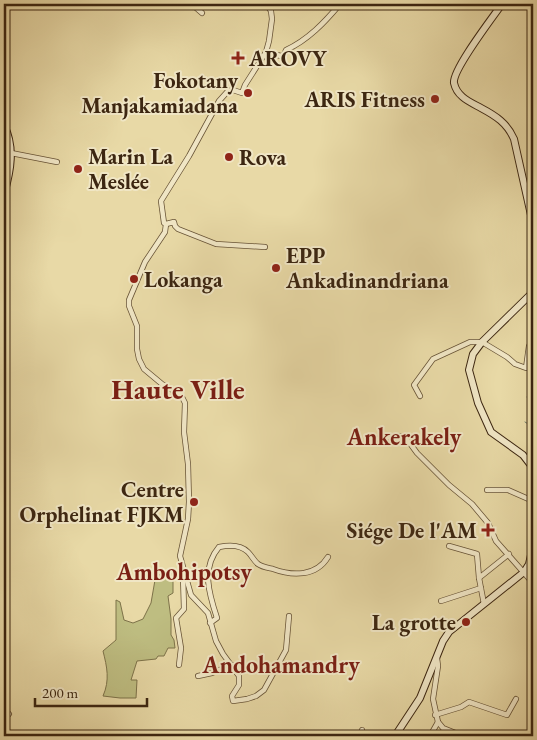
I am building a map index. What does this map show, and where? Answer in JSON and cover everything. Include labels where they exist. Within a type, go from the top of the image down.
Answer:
[{"type":"street","points":[[194,4],[202,13]]},
{"type":"street","points":[[266,4],[271,11],[272,19],[266,52],[242,93],[233,90],[228,91],[219,101],[189,156],[161,201],[164,223],[166,224],[162,238],[145,262],[129,300],[129,306],[137,326],[137,349],[144,369],[162,384],[181,395],[185,403],[184,432],[189,480],[188,519],[180,556],[191,595],[208,613],[210,623],[223,654],[239,676],[239,685],[232,696],[233,701],[256,696],[264,690],[286,650],[289,616]]},
{"type":"street","points":[[266,52],[284,55],[286,50],[300,43],[326,20],[340,4]]},
{"type":"street","points":[[502,4],[459,67],[454,84],[461,96],[498,117],[511,132],[516,146],[533,224]]},
{"type":"street","points":[[4,125],[11,153],[10,173],[4,194]]},
{"type":"street","points":[[11,153],[57,162]]},
{"type":"street","points":[[166,224],[174,222],[174,226],[178,229],[216,244],[265,247]]},
{"type":"street","points":[[533,292],[482,342],[473,354],[470,370],[482,415],[494,435],[523,455],[533,468]]},
{"type":"street","points":[[420,396],[414,385],[433,359],[470,342],[482,342],[515,364],[526,368],[529,346]]},
{"type":"street","points":[[368,440],[400,436],[406,438],[417,453],[449,485],[472,504],[488,523],[496,541],[533,582]]},
{"type":"street","points":[[487,490],[508,490],[533,501]]},
{"type":"street","points":[[394,736],[417,703],[443,641],[452,628],[524,572],[529,564],[531,555],[533,517]]},
{"type":"street","points":[[210,623],[217,618],[207,590],[213,554],[219,547],[231,546],[242,548],[258,564],[291,575],[309,572],[320,567],[328,557]]},
{"type":"street","points":[[449,546],[477,554],[484,604]]},
{"type":"street","points":[[480,578],[508,554]]},
{"type":"street","points":[[179,665],[180,648],[176,618],[184,609],[184,570]]},
{"type":"street","points":[[441,601],[481,588]]},
{"type":"street","points":[[436,658],[438,666],[433,694],[435,715],[443,728],[463,736]]},
{"type":"street","points":[[198,676],[232,665]]},
{"type":"street","points":[[435,715],[461,707],[469,702],[507,715],[516,699]]},
{"type":"street","points":[[4,719],[9,714]]},
{"type":"street","points":[[430,736],[438,722]]},
{"type":"street","points":[[360,736],[362,730]]},
{"type":"shaded area","points":[[161,573],[173,573],[173,593],[168,596],[171,635],[175,648],[168,648],[164,656],[158,656],[156,659],[137,661],[131,680],[137,680],[136,698],[103,696],[107,679],[107,668],[103,651],[116,640],[116,600],[120,602],[124,620],[133,623],[143,619],[151,603],[155,580]]},
{"type":"waterway","points":[[527,397],[533,397]]},
{"type":"waterway","points":[[525,422],[533,427]]},
{"type":"place","name":"AROVY","points":[[238,58]]},
{"type":"place","name":"Fokotany Manjakamiadana","points":[[248,93]]},
{"type":"place","name":"ARIS Fitness","points":[[435,99]]},
{"type":"place","name":"Rova","points":[[229,157]]},
{"type":"place","name":"Marin La Meslée","points":[[78,169]]},
{"type":"place","name":"EPP Ankadinandriana","points":[[276,268]]},
{"type":"place","name":"Lokanga","points":[[134,279]]},
{"type":"place","name":"Centre Orphelinat FJKM","points":[[194,502]]},
{"type":"place","name":"Siége De l'AM","points":[[488,530]]},
{"type":"place","name":"La grotte","points":[[466,622]]},
{"type":"district","name":"Haute Ville","points":[[178,389]]},
{"type":"district","name":"Ankerakely","points":[[404,437]]},
{"type":"district","name":"Ambohipotsy","points":[[184,572]]},
{"type":"district","name":"Andohamandry","points":[[281,665]]}]
